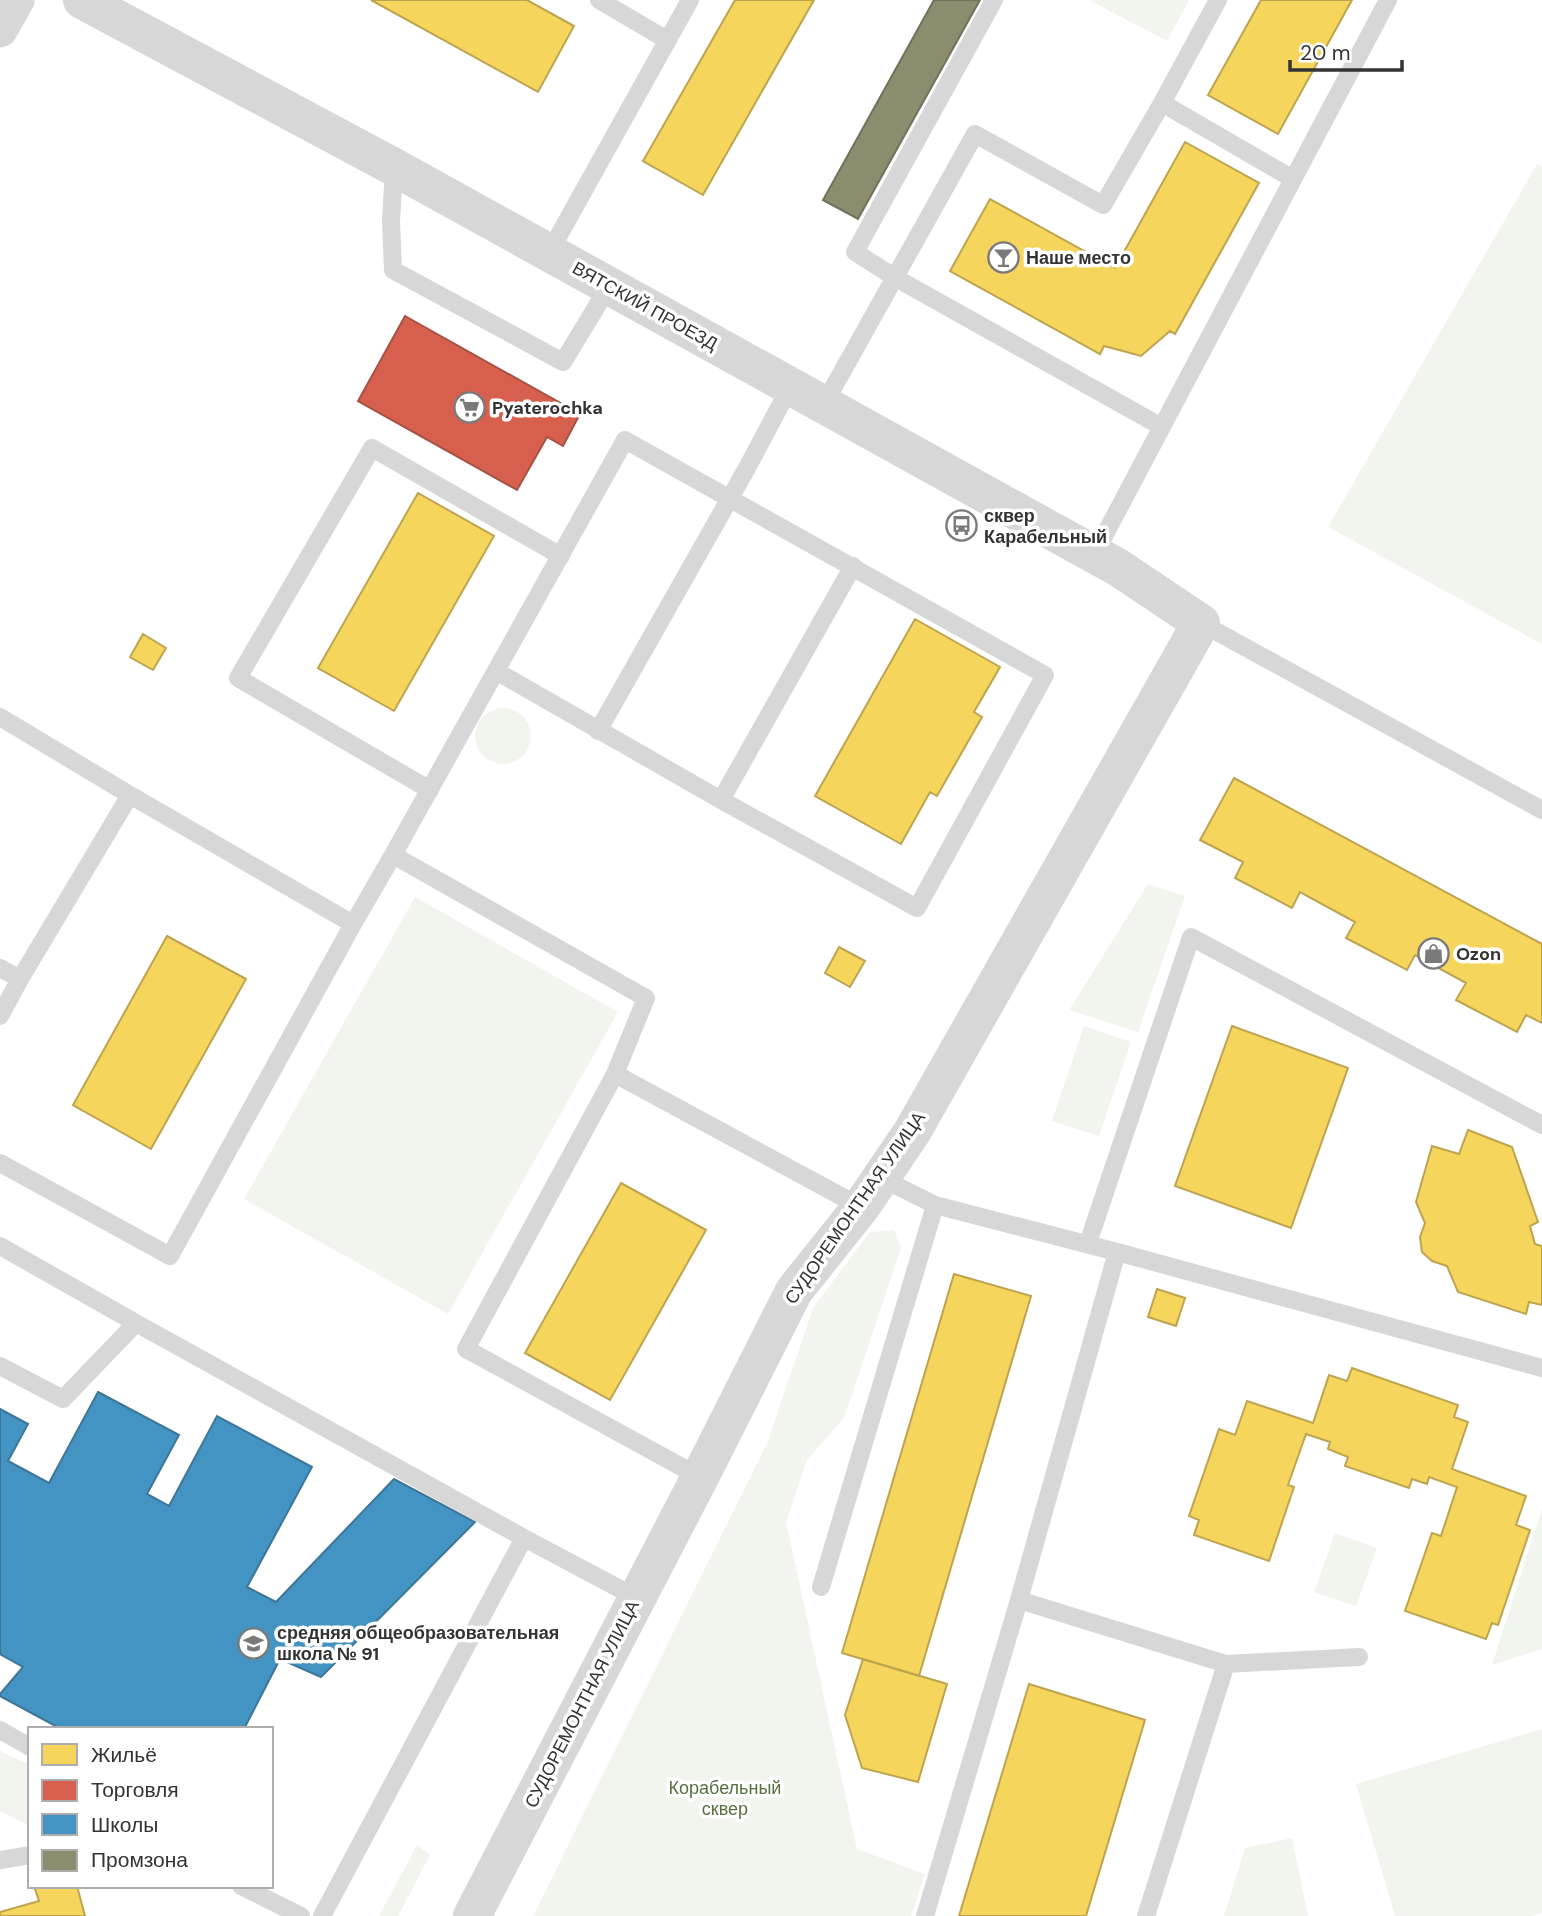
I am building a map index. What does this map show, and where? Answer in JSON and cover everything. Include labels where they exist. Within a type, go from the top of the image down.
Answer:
[{"type":"street","points":[[0,30],[17,0]]},
{"type":"street","name":"ВЯТСКИЙ ПРОЕЗД","points":[[82,0],[394,167],[1119,568],[1200,623]]},
{"type":"street","name":"СУДОРЕМОНТНАЯ УЛИЦА","points":[[472,1916],[794,1291],[871,1192],[919,1120],[1200,623]]},
{"type":"lane","points":[[599,0],[667,40]]},
{"type":"lane","points":[[549,253],[690,0]]},
{"type":"lane","points":[[994,0],[855,252],[894,277],[1162,427]]},
{"type":"lane","points":[[823,406],[975,134],[1103,205],[1218,0]]},
{"type":"lane","points":[[1094,555],[1388,0]]},
{"type":"lane","points":[[1162,103],[1293,179]]},
{"type":"lane","points":[[394,167],[391,222],[393,270],[563,362],[609,286]]},
{"type":"lane","points":[[598,731],[790,387]]},
{"type":"lane","points":[[0,1163],[170,1256],[353,924],[625,440],[1045,675],[917,908],[598,731],[496,671]]},
{"type":"lane","points":[[430,790],[237,678],[372,448],[561,556]]},
{"type":"lane","points":[[721,800],[853,566]]},
{"type":"lane","points":[[1200,623],[1542,810]]},
{"type":"lane","points":[[0,718],[353,924]]},
{"type":"lane","points":[[0,1016],[130,795]]},
{"type":"lane","points":[[393,855],[646,999],[615,1074],[466,1349],[700,1477]]},
{"type":"lane","points":[[1088,1243],[1191,937],[1542,1125]]},
{"type":"lane","points":[[0,968],[20,979]]},
{"type":"lane","points":[[615,1074],[871,1192],[1088,1243],[1542,1368]]},
{"type":"lane","points":[[821,1587],[935,1205]]},
{"type":"lane","points":[[0,1246],[524,1538],[637,1598]]},
{"type":"lane","points":[[925,1916],[1019,1600],[1117,1252]]},
{"type":"lane","points":[[0,1366],[63,1399],[136,1323]]},
{"type":"lane","points":[[322,1916],[524,1538]]},
{"type":"lane","points":[[1019,1600],[1226,1664],[1359,1657]]},
{"type":"lane","points":[[1146,1916],[1226,1664]]},
{"type":"lane","points":[[0,1730],[28,1745]]},
{"type":"lane","points":[[0,1860],[28,1855]]},
{"type":"lane","points":[[245,1888],[301,1916]]},
{"type":"green space","points":[[1089,0],[1189,0],[1167,41]]},
{"type":"green space","points":[[1537,164],[1542,167],[1542,644],[1328,527]]},
{"type":"green space","points":[[497,708],[509,708],[519,712],[527,720],[531,736],[527,752],[519,760],[509,764],[497,764],[487,760],[479,752],[475,742],[475,730],[479,720],[487,712]]},
{"type":"green space","points":[[1148,884],[1185,896],[1138,1032],[1069,1010]]},
{"type":"green space","points":[[415,897],[618,1012],[448,1314],[244,1199]]},
{"type":"green space","points":[[1084,1026],[1131,1042],[1099,1136],[1052,1121]]},
{"type":"green space","name":"Корабельный сквер","points":[[894,1230],[901,1248],[844,1418],[807,1460],[786,1522],[857,1849],[925,1874],[911,1916],[533,1916],[768,1441],[813,1308],[870,1232]]},
{"type":"green space","points":[[1542,1508],[1542,1649],[1492,1665]]},
{"type":"green space","points":[[1335,1533],[1377,1548],[1356,1606],[1314,1592]]},
{"type":"green space","points":[[1542,1729],[1542,1913],[1532,1916],[1395,1916],[1356,1784]]},
{"type":"green space","points":[[0,1751],[28,1764],[28,1825],[0,1811]]},
{"type":"green space","points":[[1292,1838],[1308,1916],[1224,1916],[1245,1848]]},
{"type":"green space","points":[[417,1845],[430,1855],[398,1916],[379,1916]]},
{"type":"building: Жильё","points":[[371,0],[527,0],[574,26],[538,92]]},
{"type":"building: Жильё","points":[[735,0],[814,0],[703,195],[643,161]]},
{"type":"building: Жильё","points":[[1261,0],[1352,0],[1278,134],[1208,95]]},
{"type":"building: Жильё","points":[[1185,142],[1259,183],[1175,334],[1170,331],[1141,356],[1104,346],[1100,354],[950,271],[990,199],[1115,268]]},
{"type":"building: Жильё","points":[[418,493],[494,536],[394,711],[318,668]]},
{"type":"building: Жильё","points":[[915,619],[1000,667],[974,712],[982,717],[937,796],[930,792],[901,844],[815,796]]},
{"type":"building: Жильё","points":[[143,634],[166,648],[153,670],[130,657]]},
{"type":"building: Жильё","points":[[1234,778],[1542,944],[1542,1023],[1526,1015],[1517,1032],[1456,1000],[1466,983],[1415,955],[1407,970],[1346,938],[1355,922],[1300,892],[1292,908],[1235,878],[1243,862],[1200,840]]},
{"type":"building: Жильё","points":[[167,936],[246,979],[151,1149],[73,1105]]},
{"type":"building: Жильё","points":[[839,947],[865,961],[850,987],[825,973]]},
{"type":"building: Жильё","points":[[1232,1026],[1348,1068],[1291,1228],[1175,1186]]},
{"type":"building: Жильё","points":[[1468,1130],[1512,1147],[1538,1222],[1530,1226],[1535,1244],[1542,1246],[1542,1305],[1529,1302],[1526,1314],[1458,1292],[1447,1266],[1432,1261],[1422,1252],[1420,1237],[1425,1223],[1416,1202],[1432,1146],[1459,1154]]},
{"type":"building: Жильё","points":[[621,1183],[706,1230],[610,1400],[525,1353]]},
{"type":"building: Жильё","points":[[954,1274],[1031,1296],[919,1676],[842,1653]]},
{"type":"building: Жильё","points":[[1157,1289],[1185,1298],[1176,1326],[1148,1317]]},
{"type":"building: Жильё","points":[[1352,1368],[1458,1405],[1454,1417],[1468,1422],[1452,1469],[1526,1496],[1516,1525],[1530,1530],[1498,1625],[1492,1623],[1486,1639],[1405,1611],[1432,1533],[1441,1536],[1457,1487],[1429,1477],[1427,1484],[1412,1479],[1409,1488],[1345,1466],[1348,1457],[1328,1449],[1330,1442],[1306,1434],[1288,1485],[1294,1487],[1269,1561],[1194,1535],[1199,1520],[1189,1516],[1219,1429],[1235,1435],[1247,1401],[1313,1423],[1329,1375],[1347,1381]]},
{"type":"building: Жильё","points":[[863,1659],[947,1684],[918,1782],[862,1768],[845,1715]]},
{"type":"building: Жильё","points":[[1029,1684],[1145,1720],[1086,1916],[959,1916]]},
{"type":"building: Жильё","points":[[35,1888],[78,1888],[85,1916],[0,1916],[0,1912],[39,1901]]},
{"type":"building: Торговля","name":"Pyaterochka","points":[[405,316],[580,414],[563,446],[547,437],[517,490],[358,401]]},
{"type":"building: Школы","points":[[98,1392],[179,1435],[147,1494],[169,1506],[217,1416],[312,1467],[247,1587],[276,1602],[394,1479],[475,1522],[321,1677],[280,1659],[245,1727],[57,1727],[0,1696],[23,1667],[0,1654],[0,1409],[28,1424],[8,1461],[49,1483]]},
{"type":"building: Промзона","points":[[934,0],[980,0],[858,219],[823,200]]},
{"type":"place","name":"Наше место","points":[[1003,258]]},
{"type":"place","name":"Pyaterochka","points":[[469,408]]},
{"type":"place","name":"сквер Карабельный","points":[[961,526]]},
{"type":"place","name":"Ozon","points":[[1433,954]]},
{"type":"place","name":"средняя общеобразовательная школа № 91","points":[[254,1643]]}]
